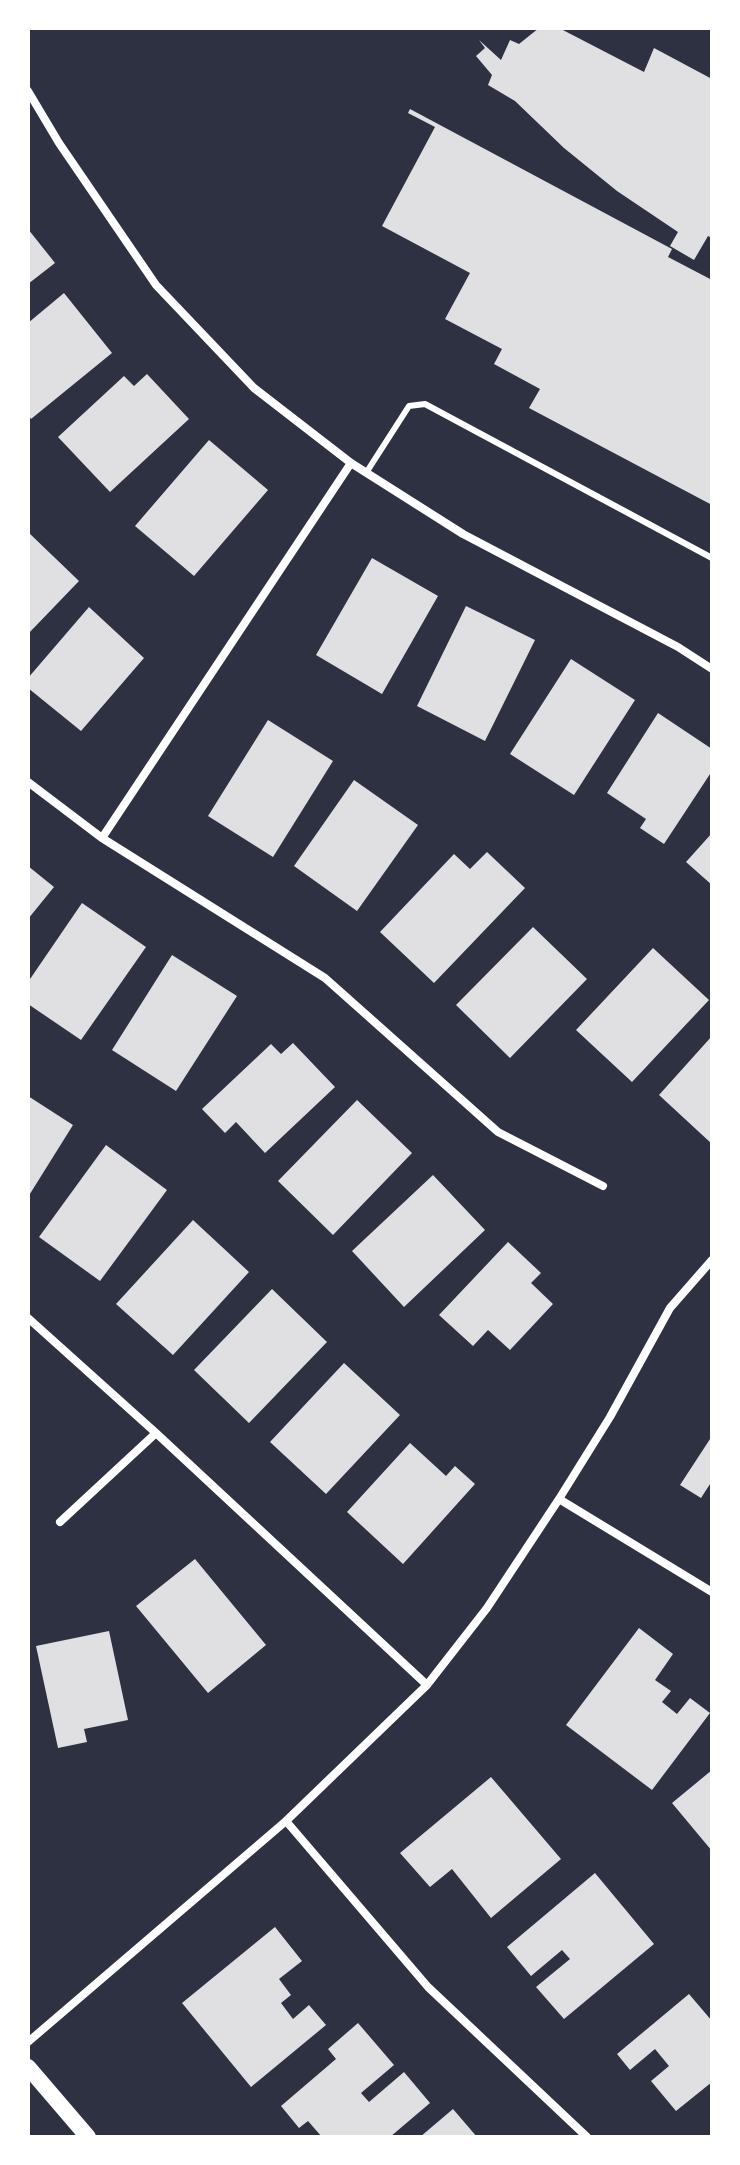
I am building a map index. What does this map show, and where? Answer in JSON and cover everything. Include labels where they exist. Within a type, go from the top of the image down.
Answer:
[{"type":"main road","points":[[28,2067],[88,2137]]},
{"type":"street","points":[[28,91],[59,143],[156,285],[254,388],[351,463],[463,534],[678,647],[712,669]]},
{"type":"street","points":[[102,838],[351,463]]},
{"type":"street","points":[[28,782],[102,838],[325,978],[498,1132],[603,1186]]},
{"type":"street","points":[[28,2042],[286,1821],[427,1685],[487,1608],[559,1499],[610,1417],[670,1308],[712,1260]]},
{"type":"street","points":[[28,1318],[427,1685]]},
{"type":"street","points":[[60,1522],[156,1433]]},
{"type":"street","points":[[559,1499],[712,1592]]},
{"type":"street","points":[[286,1821],[428,1987],[587,2137]]},
{"type":"lane","points":[[366,473],[409,406],[425,404],[712,558]]},
{"type":"building","points":[[539,28],[559,28],[644,72],[654,48],[712,79],[712,238],[708,236],[694,260],[670,246],[678,232],[617,191],[564,148],[515,101],[488,85],[492,75],[476,56],[485,48],[479,40],[501,60],[510,40],[519,44]]},
{"type":"building","points":[[410,109],[672,249],[668,257],[712,280],[712,505],[529,408],[540,389],[494,364],[502,349],[445,319],[470,273],[382,226],[435,127],[408,113]]},
{"type":"building","points":[[28,229],[55,263],[28,284]]},
{"type":"building","points":[[64,293],[112,353],[31,419],[28,414],[28,323]]},
{"type":"building","points":[[147,374],[189,419],[110,492],[58,437],[124,376],[134,386]]},
{"type":"building","points":[[209,440],[268,490],[194,576],[135,526]]},
{"type":"building","points":[[28,532],[79,581],[28,634]]},
{"type":"building","points":[[372,558],[438,596],[382,694],[316,655]]},
{"type":"building","points":[[466,606],[535,640],[485,741],[417,706]]},
{"type":"building","points":[[89,607],[144,658],[81,731],[28,688],[28,678]]},
{"type":"building","points":[[571,659],[635,700],[574,795],[510,754]]},
{"type":"building","points":[[658,713],[712,749],[712,771],[664,844],[640,828],[646,819],[607,793]]},
{"type":"building","points":[[268,720],[333,761],[273,857],[208,816]]},
{"type":"building","points":[[354,780],[418,825],[357,911],[294,866]]},
{"type":"building","points":[[712,833],[712,885],[686,862]]},
{"type":"building","points":[[487,852],[525,888],[434,983],[380,932],[454,854],[470,869]]},
{"type":"building","points":[[28,866],[54,887],[28,919]]},
{"type":"building","points":[[82,903],[146,947],[81,1040],[28,1004],[28,982]]},
{"type":"building","points":[[533,927],[587,979],[510,1058],[456,1005]]},
{"type":"building","points":[[653,948],[709,1000],[632,1082],[576,1030]]},
{"type":"building","points":[[172,955],[237,996],[176,1091],[112,1050]]},
{"type":"building","points":[[712,1036],[712,1144],[659,1095]]},
{"type":"building","points":[[293,1043],[335,1087],[265,1153],[236,1122],[225,1133],[202,1109],[271,1044],[281,1054]]},
{"type":"building","points":[[28,1096],[73,1125],[28,1197]]},
{"type":"building","points":[[357,1100],[412,1153],[333,1235],[278,1181]]},
{"type":"building","points":[[106,1145],[167,1190],[100,1281],[39,1237]]},
{"type":"building","points":[[433,1175],[485,1230],[404,1307],[352,1251]]},
{"type":"building","points":[[193,1220],[249,1272],[173,1355],[116,1304]]},
{"type":"building","points":[[508,1242],[541,1273],[531,1283],[553,1304],[510,1350],[488,1330],[473,1346],[439,1315]]},
{"type":"building","points":[[272,1289],[327,1342],[249,1423],[194,1370]]},
{"type":"building","points":[[344,1363],[400,1415],[326,1494],[270,1442]]},
{"type":"building","points":[[712,1436],[712,1481],[701,1498],[680,1485]]},
{"type":"building","points":[[410,1443],[446,1476],[455,1466],[475,1484],[403,1564],[347,1512]]},
{"type":"building","points":[[195,1559],[266,1645],[208,1693],[136,1606]]},
{"type":"building","points":[[639,1628],[673,1654],[655,1680],[671,1691],[662,1702],[677,1714],[690,1698],[710,1713],[652,1790],[566,1725]]},
{"type":"building","points":[[109,1631],[128,1720],[84,1729],[87,1742],[58,1748],[36,1646]]},
{"type":"building","points":[[712,1770],[712,1851],[672,1803]]},
{"type":"building","points":[[491,1777],[561,1859],[491,1918],[452,1869],[430,1887],[400,1853]]},
{"type":"building","points":[[595,1873],[654,1944],[564,2019],[536,1987],[570,1959],[562,1950],[531,1976],[507,1947]]},
{"type":"building","points":[[275,1927],[302,1961],[279,1979],[291,1995],[281,2003],[293,2019],[309,2005],[326,2025],[251,2087],[182,2003]]},
{"type":"building","points":[[689,1994],[712,2021],[712,2082],[676,2111],[651,2081],[669,2066],[655,2049],[630,2070],[617,2054]]},
{"type":"building","points":[[358,2023],[394,2065],[361,2093],[369,2102],[404,2072],[430,2103],[390,2137],[322,2137],[308,2121],[299,2128],[281,2106],[336,2059],[328,2049]]},
{"type":"building","points":[[453,2109],[477,2137],[420,2137]]}]
